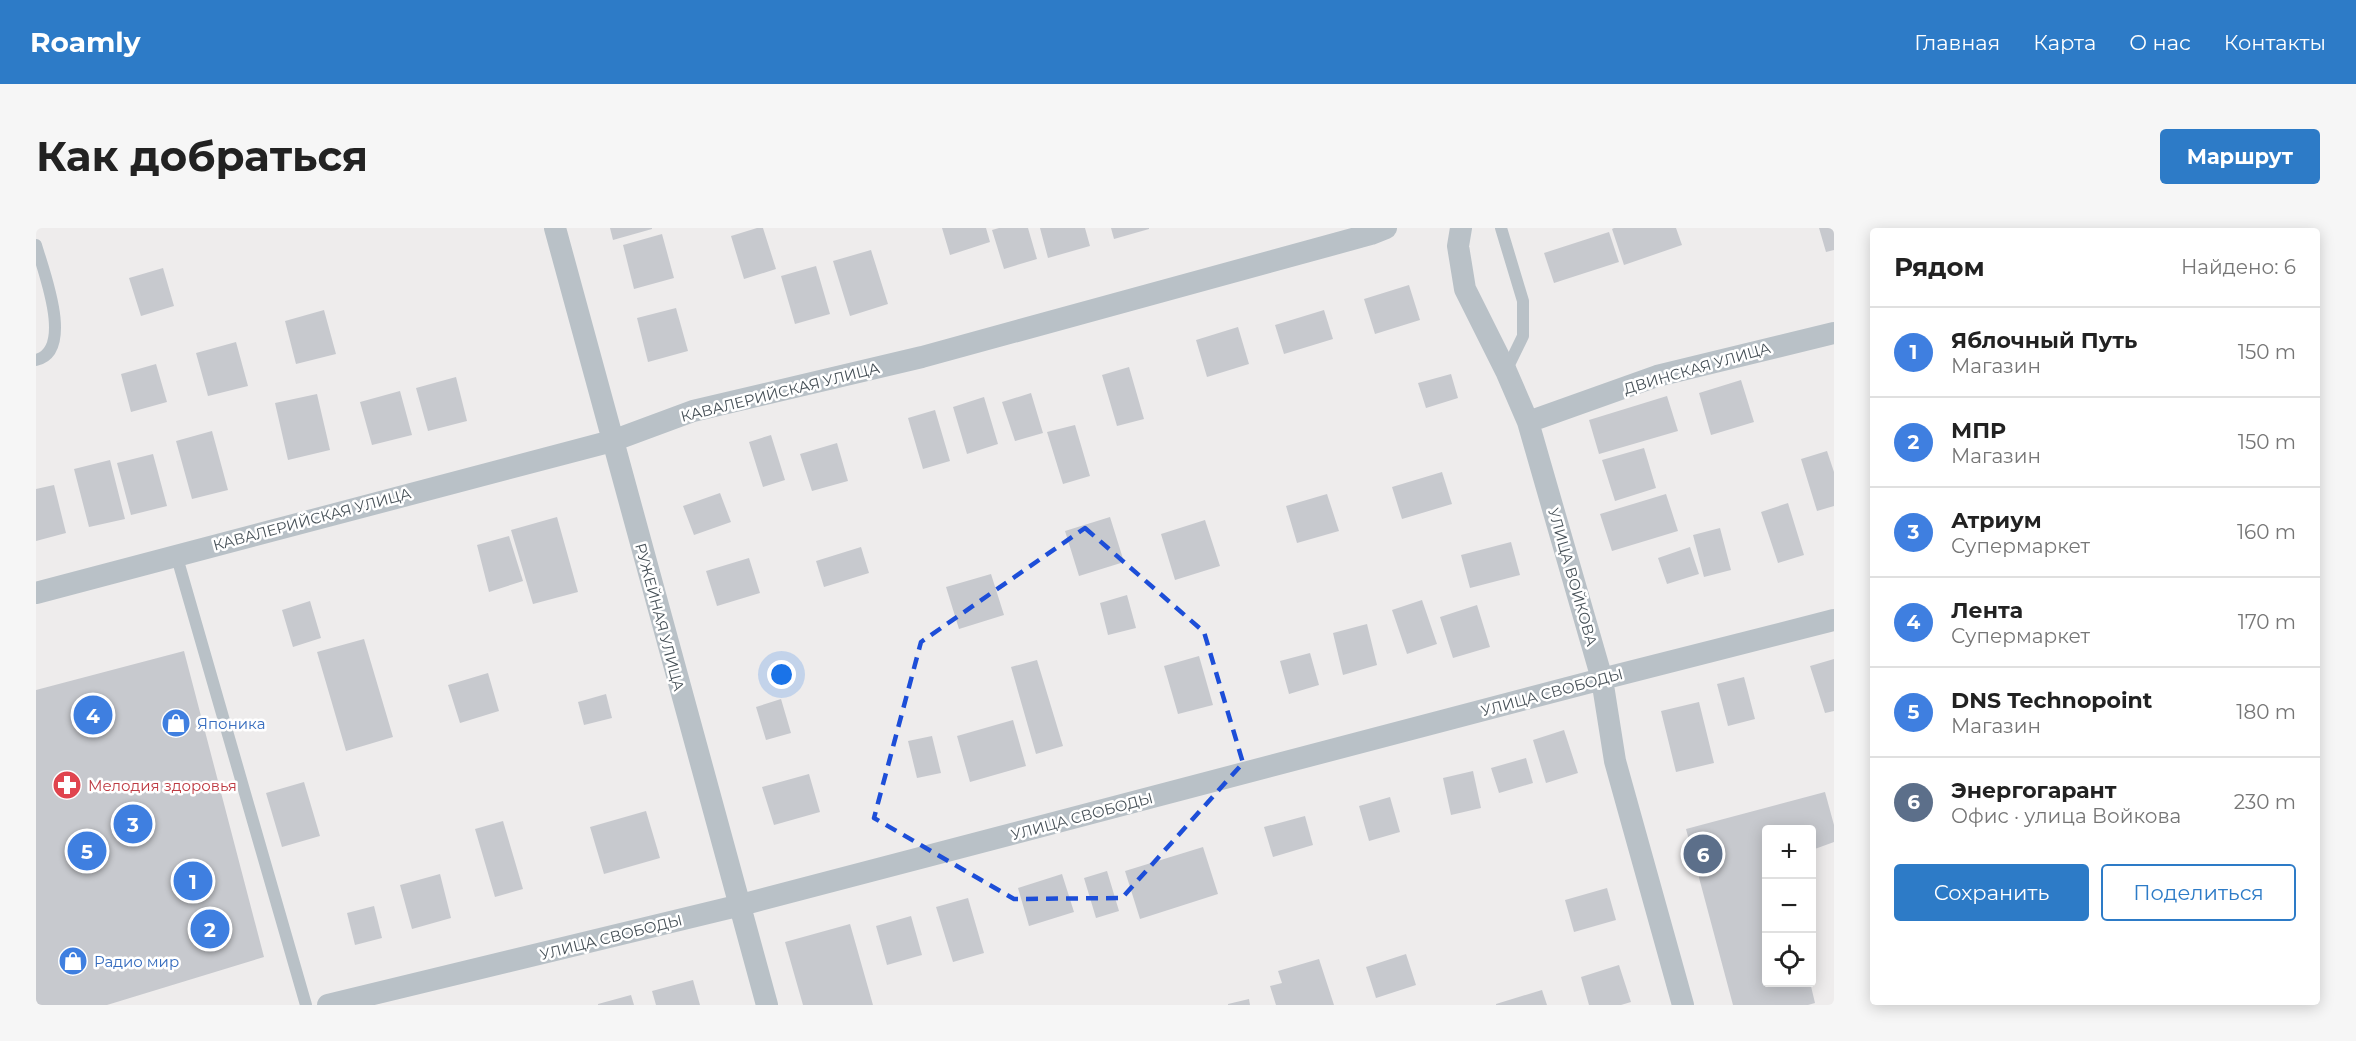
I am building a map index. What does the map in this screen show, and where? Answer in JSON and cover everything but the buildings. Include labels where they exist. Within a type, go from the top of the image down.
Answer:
[{"type":"street","name":"РУЖЕЙНАЯ УЛИЦА","points":[[555,228],[767,1005]]},
{"type":"street","name":"КАВАЛЕРИЙСКАЯ УЛИЦА","points":[[36,593],[176,554],[612,441],[693,411],[922,357],[1386,228]]},
{"type":"street","name":"УЛИЦА ВОЙКОВА","points":[[1461,228],[1458,246],[1465,289],[1506,371],[1528,422],[1602,679],[1615,761],[1683,1005]]},
{"type":"street","name":"ДВИНСКАЯ УЛИЦА","points":[[1528,422],[1657,376],[1834,333]]},
{"type":"street","name":"УЛИЦА СВОБОДЫ","points":[[328,1005],[741,906],[1834,620]]},
{"type":"lane","points":[[1501,228],[1523,301],[1523,336],[1506,371]]},
{"type":"lane","points":[[36,245],[57,324],[52,349],[36,360]]},
{"type":"lane","points":[[176,554],[306,1005]]},
{"type":"highlighted area","points":[[1085,528],[1204,632],[1243,763],[1122,898],[1014,899],[874,818],[921,642]]},
{"type":"place","name":"Лента","points":[[93,715]]},
{"type":"place","name":"Японика","points":[[176,723]]},
{"type":"place","name":"Мелодия здоровья","points":[[67,785]]},
{"type":"place","name":"Атриум","points":[[133,824]]},
{"type":"place","name":"DNS Technopoint","points":[[87,851]]},
{"type":"place","name":"Энергогарант","points":[[1703,854]]},
{"type":"place","name":"Яблочный Путь","points":[[193,881]]},
{"type":"place","name":"МПР","points":[[210,929]]},
{"type":"place","name":"Радио мир","points":[[73,961]]}]
